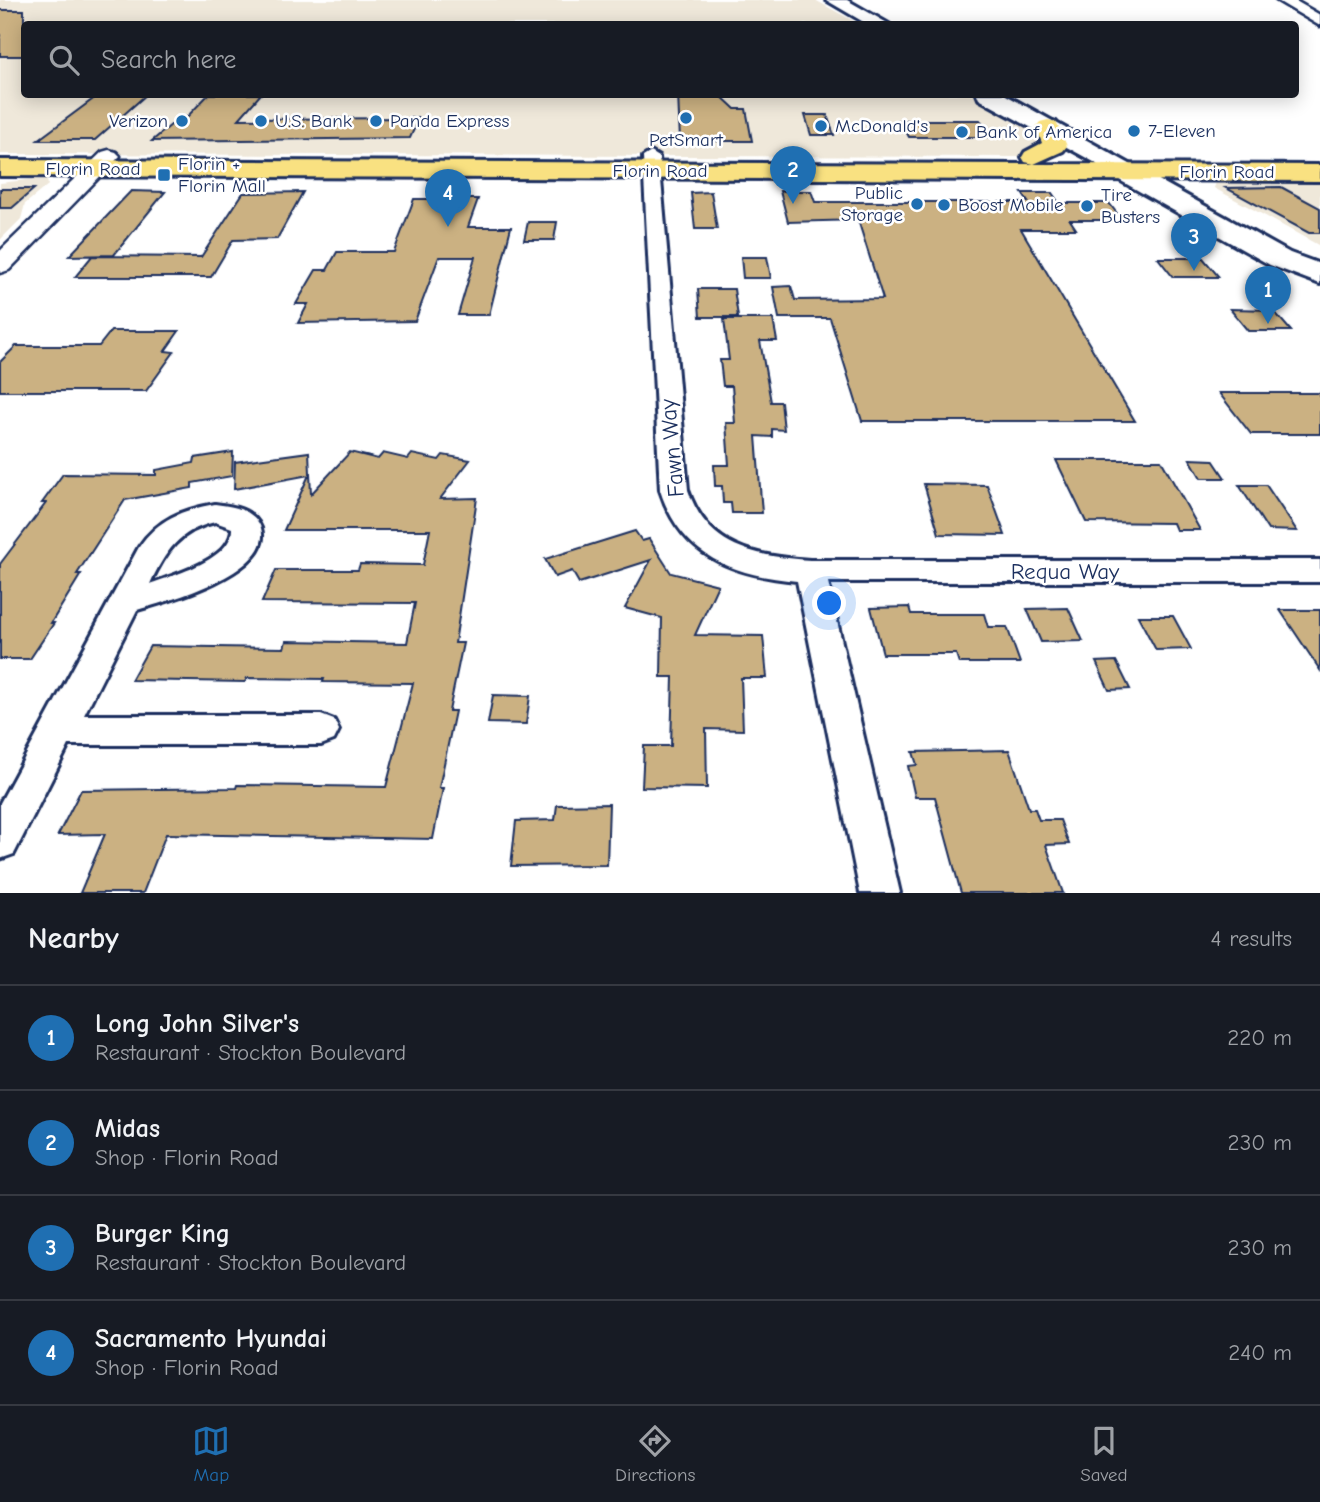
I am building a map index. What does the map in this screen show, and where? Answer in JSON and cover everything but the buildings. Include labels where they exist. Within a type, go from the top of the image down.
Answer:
[{"type":"main road","points":[[825,1],[855,21]]},
{"type":"main road","points":[[825,1],[873,21]]},
{"type":"main road","points":[[994,98],[1119,162]]},
{"type":"main road","points":[[1018,98],[1280,259],[1320,275]]},
{"type":"main road","points":[[1034,157],[1055,146],[1048,127]]},
{"type":"main road","name":"Florin Road","points":[[0,155],[102,162]]},
{"type":"main road","name":"Florin Road","points":[[651,164],[1034,157],[1119,162],[1156,171],[1320,173]]},
{"type":"main road","name":"Florin Road","points":[[0,168],[102,162],[651,164],[1320,159]]},
{"type":"main road","points":[[1156,171],[1293,244],[1320,265]]},
{"type":"main road","points":[[1210,200],[1200,183],[1221,172]]},
{"type":"street","points":[[1283,0],[1320,21]]},
{"type":"street","points":[[0,265],[102,162]]},
{"type":"street","name":"Fawn Way","points":[[651,164],[674,490],[678,507],[687,524],[702,540],[723,553],[776,570],[810,571]]},
{"type":"street","points":[[810,571],[880,893]]},
{"type":"street","name":"Requa Way","points":[[810,571],[1320,571]]},
{"type":"street","points":[[0,841],[126,602]]},
{"type":"street","points":[[60,730],[321,730]]},
{"type":"shaded area","points":[[0,0],[815,0],[854,21],[21,21],[21,98],[995,98],[1048,127],[1055,146],[1034,157],[0,154]]},
{"type":"shaded area","points":[[43,178],[48,185],[25,204],[21,219],[0,240],[0,183]]},
{"type":"shaded area","points":[[1320,181],[1320,246],[1214,188],[1216,182]]},
{"type":"place","name":"PetSmart","points":[[686,118]]},
{"type":"place","name":"Verizon","points":[[182,121]]},
{"type":"place","name":"U.S. Bank","points":[[261,121]]},
{"type":"place","name":"Panda Express","points":[[376,121]]},
{"type":"place","name":"McDonald's","points":[[821,126]]},
{"type":"place","name":"7-Eleven","points":[[1134,131]]},
{"type":"place","name":"Bank of America","points":[[962,132]]},
{"type":"place","name":"Florin + Florin Mall","points":[[164,175]]},
{"type":"place","name":"Midas","points":[[793,204]]},
{"type":"place","name":"Public Storage","points":[[917,204]]},
{"type":"place","name":"Boost Mobile","points":[[944,205]]},
{"type":"place","name":"Tire Busters","points":[[1087,206]]},
{"type":"place","name":"Sacramento Hyundai","points":[[448,227]]},
{"type":"place","name":"Burger King","points":[[1194,271]]},
{"type":"place","name":"Long John Silver's","points":[[1268,324]]}]
